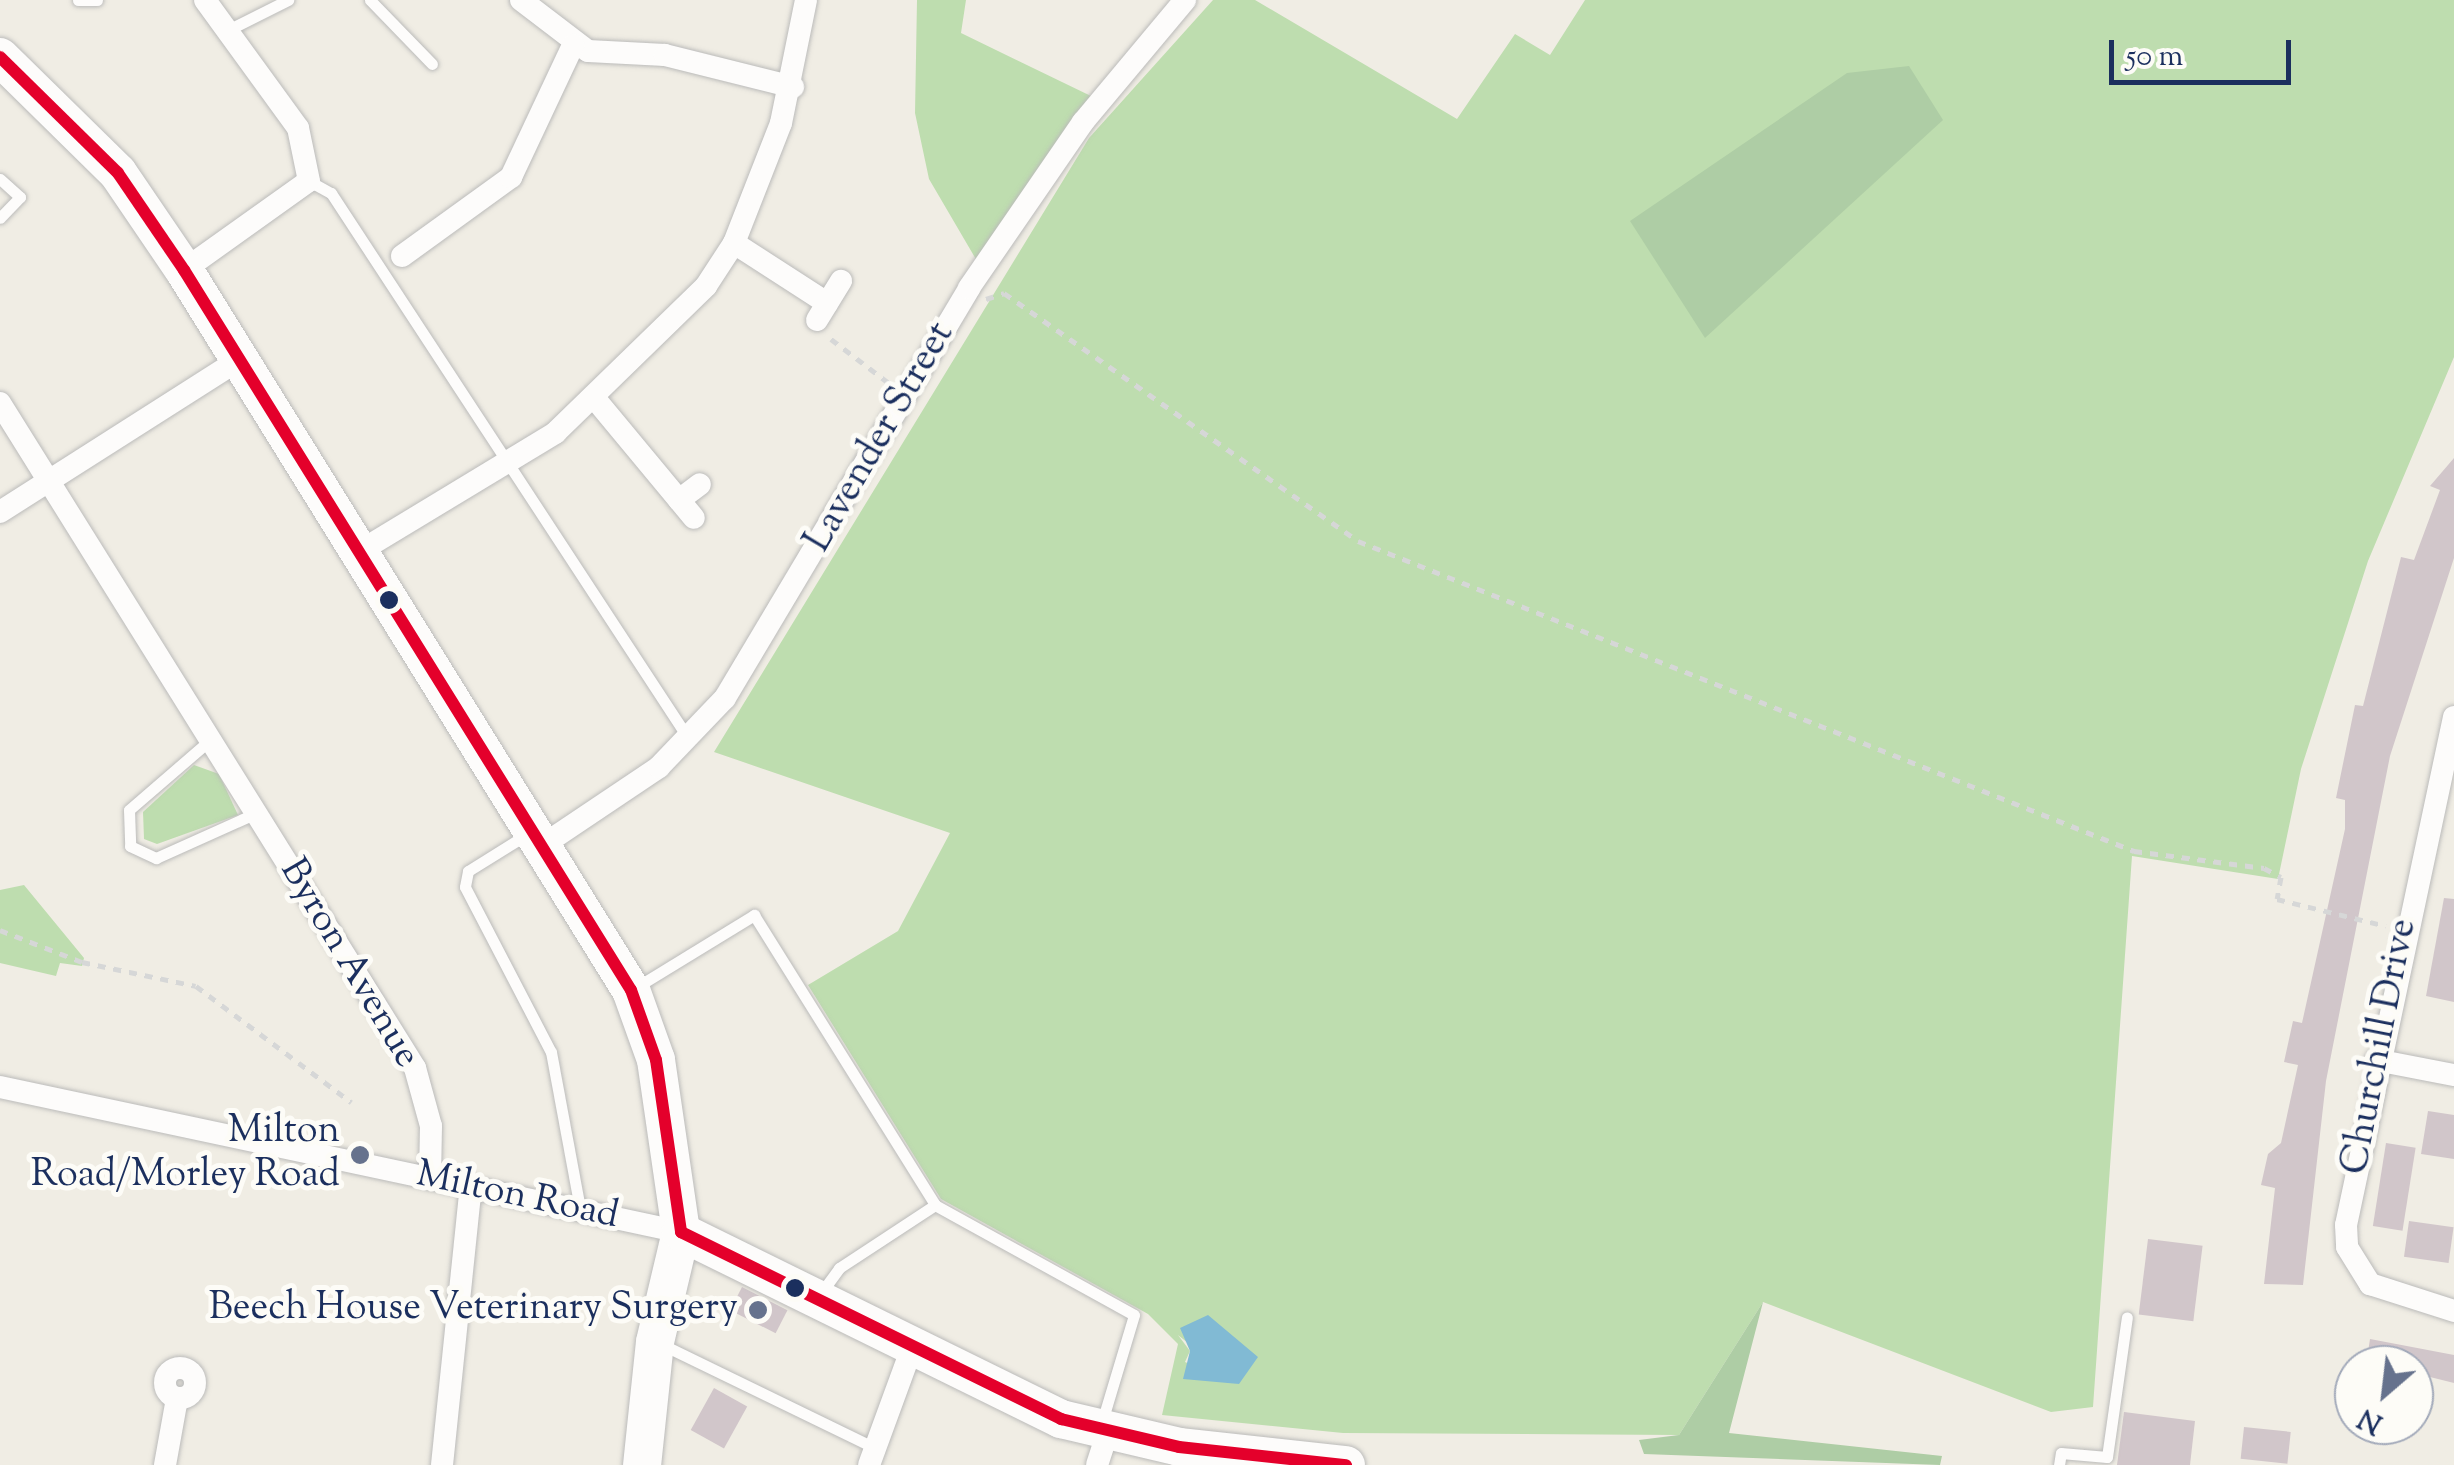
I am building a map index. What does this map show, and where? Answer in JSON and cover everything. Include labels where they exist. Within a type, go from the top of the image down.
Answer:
[{"type":"main road","points":[[0,57],[118,173],[184,270],[541,836],[632,990],[656,1060],[682,1232],[655,1342],[642,1465]]},
{"type":"main road","points":[[682,1232],[1101,1442],[1278,1463],[1346,1465]]},
{"type":"street","points":[[184,270],[309,181],[298,128],[232,28],[205,0]]},
{"type":"street","points":[[520,0],[573,45],[665,55],[794,87]]},
{"type":"street","points":[[362,550],[504,466],[596,400],[673,325],[734,244],[794,87],[806,0]]},
{"type":"street","name":"Lavender Street","points":[[541,836],[688,738],[764,644],[905,392],[969,288],[1083,122],[1185,0]]},
{"type":"street","points":[[418,253],[511,178],[573,45]]},
{"type":"street","points":[[734,244],[822,312],[841,281]]},
{"type":"street","points":[[0,512],[240,359]]},
{"type":"street","points":[[596,400],[686,509],[700,484]]},
{"type":"street","name":"Byron Avenue","points":[[0,403],[415,1068],[432,1126],[430,1179]]},
{"type":"street","name":"Churchill Drive","points":[[2454,717],[2376,1060],[2346,1247],[2389,1297],[2454,1311]]},
{"type":"street","points":[[2376,1060],[2454,1075]]},
{"type":"street","name":"Milton Road","points":[[0,1087],[682,1232]]},
{"type":"street","points":[[442,1465],[470,1185]]},
{"type":"street","points":[[872,1457],[911,1350]]},
{"type":"street","points":[[165,1465],[177,1398]]},
{"type":"lane","points":[[78,0],[97,0]]},
{"type":"lane","points":[[232,28],[288,0]]},
{"type":"lane","points":[[370,0],[432,64]]},
{"type":"lane","points":[[0,179],[20,197],[0,218]]},
{"type":"lane","points":[[309,181],[331,193],[504,466],[688,738]]},
{"type":"lane","points":[[210,740],[129,810],[130,846],[156,858],[256,813]]},
{"type":"lane","points":[[541,836],[465,878],[551,1052],[580,1208]]},
{"type":"lane","points":[[632,990],[754,915],[935,1205],[1134,1315],[1101,1442]]},
{"type":"lane","points":[[818,1298],[839,1268],[935,1205]]},
{"type":"lane","points":[[2059,1465],[2060,1454],[2107,1458],[2127,1317]]},
{"type":"lane","points":[[655,1342],[872,1457]]},
{"type":"path","points":[[969,288],[990,301],[1004,293],[1358,541],[2134,851],[2264,868],[2281,876],[2277,898],[2404,930]]},
{"type":"path","points":[[822,312],[843,354],[905,392]]},
{"type":"path","points":[[0,930],[82,962],[196,986],[351,1102]]},
{"type":"green space","points":[[917,0],[966,0],[961,33],[1093,97],[977,261],[929,179],[915,113]]},
{"type":"green space","points":[[1213,0],[1255,0],[1457,119],[1515,34],[1550,55],[1585,0],[2454,0],[2454,357],[2368,561],[2301,769],[2278,879],[2132,856],[2093,1407],[2051,1412],[1763,1302],[1679,1435],[1343,1433],[1162,1415],[1178,1344],[1148,1314],[941,1199],[808,985],[898,931],[950,833],[714,752],[1089,138]],"holes":[[[1178,1335],[1239,1384],[1185,1362],[1190,1351]]]},
{"type":"green space","points":[[1909,66],[1943,120],[1705,338],[1630,221],[1847,73]]},
{"type":"green space","points":[[194,765],[219,774],[238,815],[157,844],[144,839],[143,812]]},
{"type":"green space","points":[[24,885],[84,958],[82,966],[60,963],[56,976],[0,963],[0,890]]},
{"type":"green space","points":[[1763,1302],[1729,1433],[1942,1456],[1940,1465],[1644,1454],[1639,1440],[1679,1435]]},
{"type":"water","points":[[1208,1315],[1258,1357],[1239,1384],[1183,1379],[1190,1351],[1180,1328]]},
{"type":"building","points":[[2454,458],[2454,558],[2390,756],[2326,1081],[2303,1285],[2264,1284],[2275,1188],[2261,1185],[2268,1154],[2281,1143],[2298,1065],[2284,1062],[2293,1021],[2302,1023],[2345,829],[2345,800],[2336,798],[2355,705],[2363,706],[2401,557],[2414,560],[2440,490],[2430,486]]},
{"type":"building","points":[[2444,898],[2454,899],[2454,1002],[2426,996]]},
{"type":"building","points":[[2428,1111],[2454,1115],[2454,1159],[2421,1154]]},
{"type":"building","points":[[2386,1143],[2416,1148],[2402,1231],[2373,1226]]},
{"type":"building","points":[[2409,1221],[2454,1227],[2449,1263],[2404,1257]]},
{"type":"building","points":[[2148,1239],[2203,1246],[2193,1321],[2139,1314]]},
{"type":"building","name":"Beech House Veterinary Surgery","points":[[742,1287],[787,1310],[776,1333],[730,1310]]},
{"type":"building","points":[[2370,1339],[2402,1345],[2369,1345]]},
{"type":"building","points":[[2434,1351],[2454,1355],[2454,1383],[2434,1378]]},
{"type":"building","points":[[714,1388],[747,1406],[724,1448],[691,1430]]},
{"type":"building","points":[[2124,1412],[2195,1421],[2190,1465],[2117,1465]]},
{"type":"building","points":[[2244,1427],[2291,1432],[2287,1464],[2241,1459]]},
{"type":"transit line","points":[[0,57],[118,173],[184,270],[631,990],[656,1060],[681,1232]]},
{"type":"transit line","points":[[681,1232],[1061,1419],[1179,1447],[1346,1465]]},
{"type":"place","name":"Milton Road/Morley Road","points":[[360,1155]]},
{"type":"place","name":"Beech House Veterinary Surgery","points":[[758,1310]]}]
